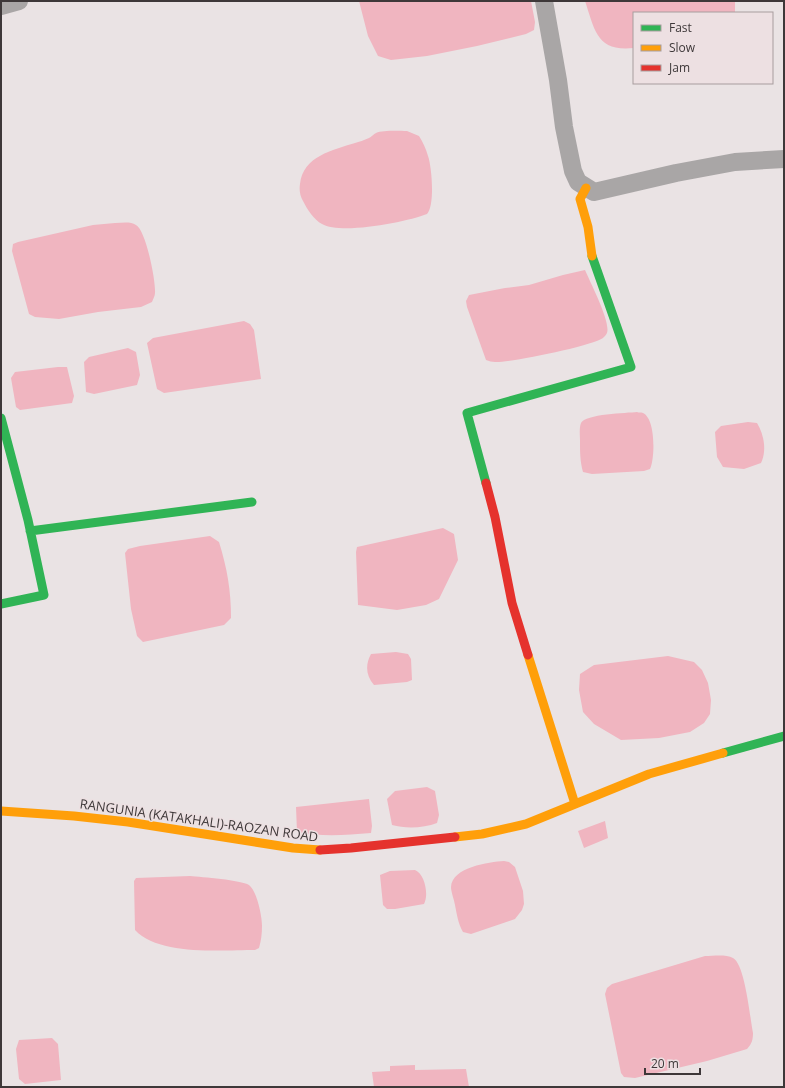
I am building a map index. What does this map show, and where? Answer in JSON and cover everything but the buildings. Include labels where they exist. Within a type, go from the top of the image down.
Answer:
[{"type":"street","points":[[1,6],[19,1]]},
{"type":"street","points":[[544,1],[558,80],[564,127],[573,171],[578,182],[586,188],[594,192],[676,173],[735,162],[784,159]]},
{"type":"street","points":[[575,804],[512,602],[495,517],[467,413],[631,367],[592,257],[588,227],[580,199],[586,188]]},
{"type":"street","points":[[1,418],[30,531],[44,595],[1,604]]},
{"type":"street","points":[[30,531],[252,502]]},
{"type":"street","name":"RANGUNIA (KATAKHALI)-RAOZAN ROAD","points":[[1,811],[74,816],[128,822],[293,848],[312,850],[350,848],[482,834],[526,824],[649,774],[784,736]]},
{"type":"shaded area","points":[[359,1],[531,1],[535,22],[534,30],[526,34],[477,46],[427,56],[391,60],[378,56],[368,36]]},
{"type":"shaded area","points":[[585,1],[735,1],[735,12],[633,12],[633,48],[612,47],[605,43],[599,37]]},
{"type":"shaded area","points":[[407,131],[419,136],[429,161],[432,177],[432,195],[430,210],[427,214],[390,224],[358,228],[331,227],[322,224],[314,217],[300,195],[302,174],[313,161],[329,152],[370,138],[379,132]]},
{"type":"shaded area","points":[[115,223],[134,224],[140,229],[147,246],[154,278],[155,294],[152,302],[141,307],[98,312],[59,319],[35,317],[29,314],[12,251],[13,244],[93,225]]},
{"type":"shaded area","points":[[585,270],[606,320],[607,333],[603,338],[583,345],[532,357],[503,362],[486,360],[467,307],[466,301],[469,295],[529,285]]},
{"type":"shaded area","points":[[244,321],[250,324],[254,330],[261,379],[164,393],[157,389],[147,343],[153,338]]},
{"type":"shaded area","points":[[128,348],[136,352],[140,375],[137,385],[94,394],[86,392],[84,362],[89,357]]},
{"type":"shaded area","points":[[67,367],[74,396],[72,403],[20,410],[16,407],[11,378],[15,372]]},
{"type":"shaded area","points":[[637,412],[643,413],[647,417],[652,431],[653,457],[650,469],[644,471],[592,474],[583,472],[580,453],[581,423],[584,420],[598,416]]},
{"type":"shaded area","points":[[748,422],[757,423],[761,432],[764,443],[764,453],[761,463],[744,469],[723,467],[717,457],[715,432],[721,426]]},
{"type":"shaded area","points":[[443,528],[454,534],[458,560],[439,599],[426,605],[397,610],[358,605],[357,547]]},
{"type":"shaded area","points":[[210,536],[219,542],[224,561],[228,579],[231,618],[224,625],[143,642],[137,636],[131,609],[125,553],[128,549],[140,546]]},
{"type":"shaded area","points":[[396,652],[408,654],[411,659],[412,680],[407,682],[374,685],[369,678],[367,670],[371,654]]},
{"type":"shaded area","points":[[668,656],[694,662],[702,670],[708,683],[711,700],[710,714],[704,723],[690,732],[659,738],[621,740],[594,724],[583,712],[579,690],[580,674],[594,665]]},
{"type":"shaded area","points":[[427,787],[435,791],[439,815],[437,823],[415,827],[392,825],[387,799],[395,791]]},
{"type":"shaded area","points":[[369,799],[372,826],[371,833],[325,835],[297,832],[296,807]]},
{"type":"shaded area","points":[[605,821],[608,838],[584,848],[578,831]]},
{"type":"shaded area","points":[[504,861],[509,862],[515,867],[523,891],[524,904],[522,910],[515,919],[471,934],[463,932],[451,891],[453,880],[464,870],[472,867],[481,864]]},
{"type":"shaded area","points":[[415,870],[424,880],[426,895],[424,904],[387,909],[383,905],[380,875],[390,871]]},
{"type":"shaded area","points":[[190,876],[230,880],[245,883],[252,888],[257,898],[261,916],[262,932],[259,948],[255,950],[209,951],[175,948],[159,944],[146,938],[135,930],[134,881],[136,878]]},
{"type":"shaded area","points":[[705,956],[727,956],[733,958],[737,962],[744,980],[749,1004],[753,1033],[750,1045],[747,1049],[707,1061],[635,1078],[624,1077],[621,1073],[605,994],[607,988],[612,984]]},
{"type":"shaded area","points":[[52,1038],[58,1044],[61,1080],[25,1084],[19,1079],[16,1049],[19,1040]]},
{"type":"shaded area","points":[[415,1065],[415,1070],[466,1069],[469,1087],[374,1087],[372,1072],[390,1071],[390,1066]]},
{"type":"traffic: fast","points":[[486,483],[467,413],[631,367],[592,256]]},
{"type":"traffic: fast","points":[[1,418],[28,520],[44,595],[1,604]]},
{"type":"traffic: fast","points":[[30,531],[252,502]]},
{"type":"traffic: fast","points":[[723,753],[784,736]]},
{"type":"traffic: slow","points":[[586,188],[580,199],[588,227],[592,256]]},
{"type":"traffic: slow","points":[[528,655],[575,804]]},
{"type":"traffic: slow","points":[[455,837],[482,834],[526,824],[649,774],[723,753]]},
{"type":"traffic: slow","points":[[1,811],[74,816],[128,822],[293,848],[320,850]]},
{"type":"traffic: jam","points":[[486,483],[495,517],[512,603],[528,655]]},
{"type":"traffic: jam","points":[[320,850],[455,837]]}]
